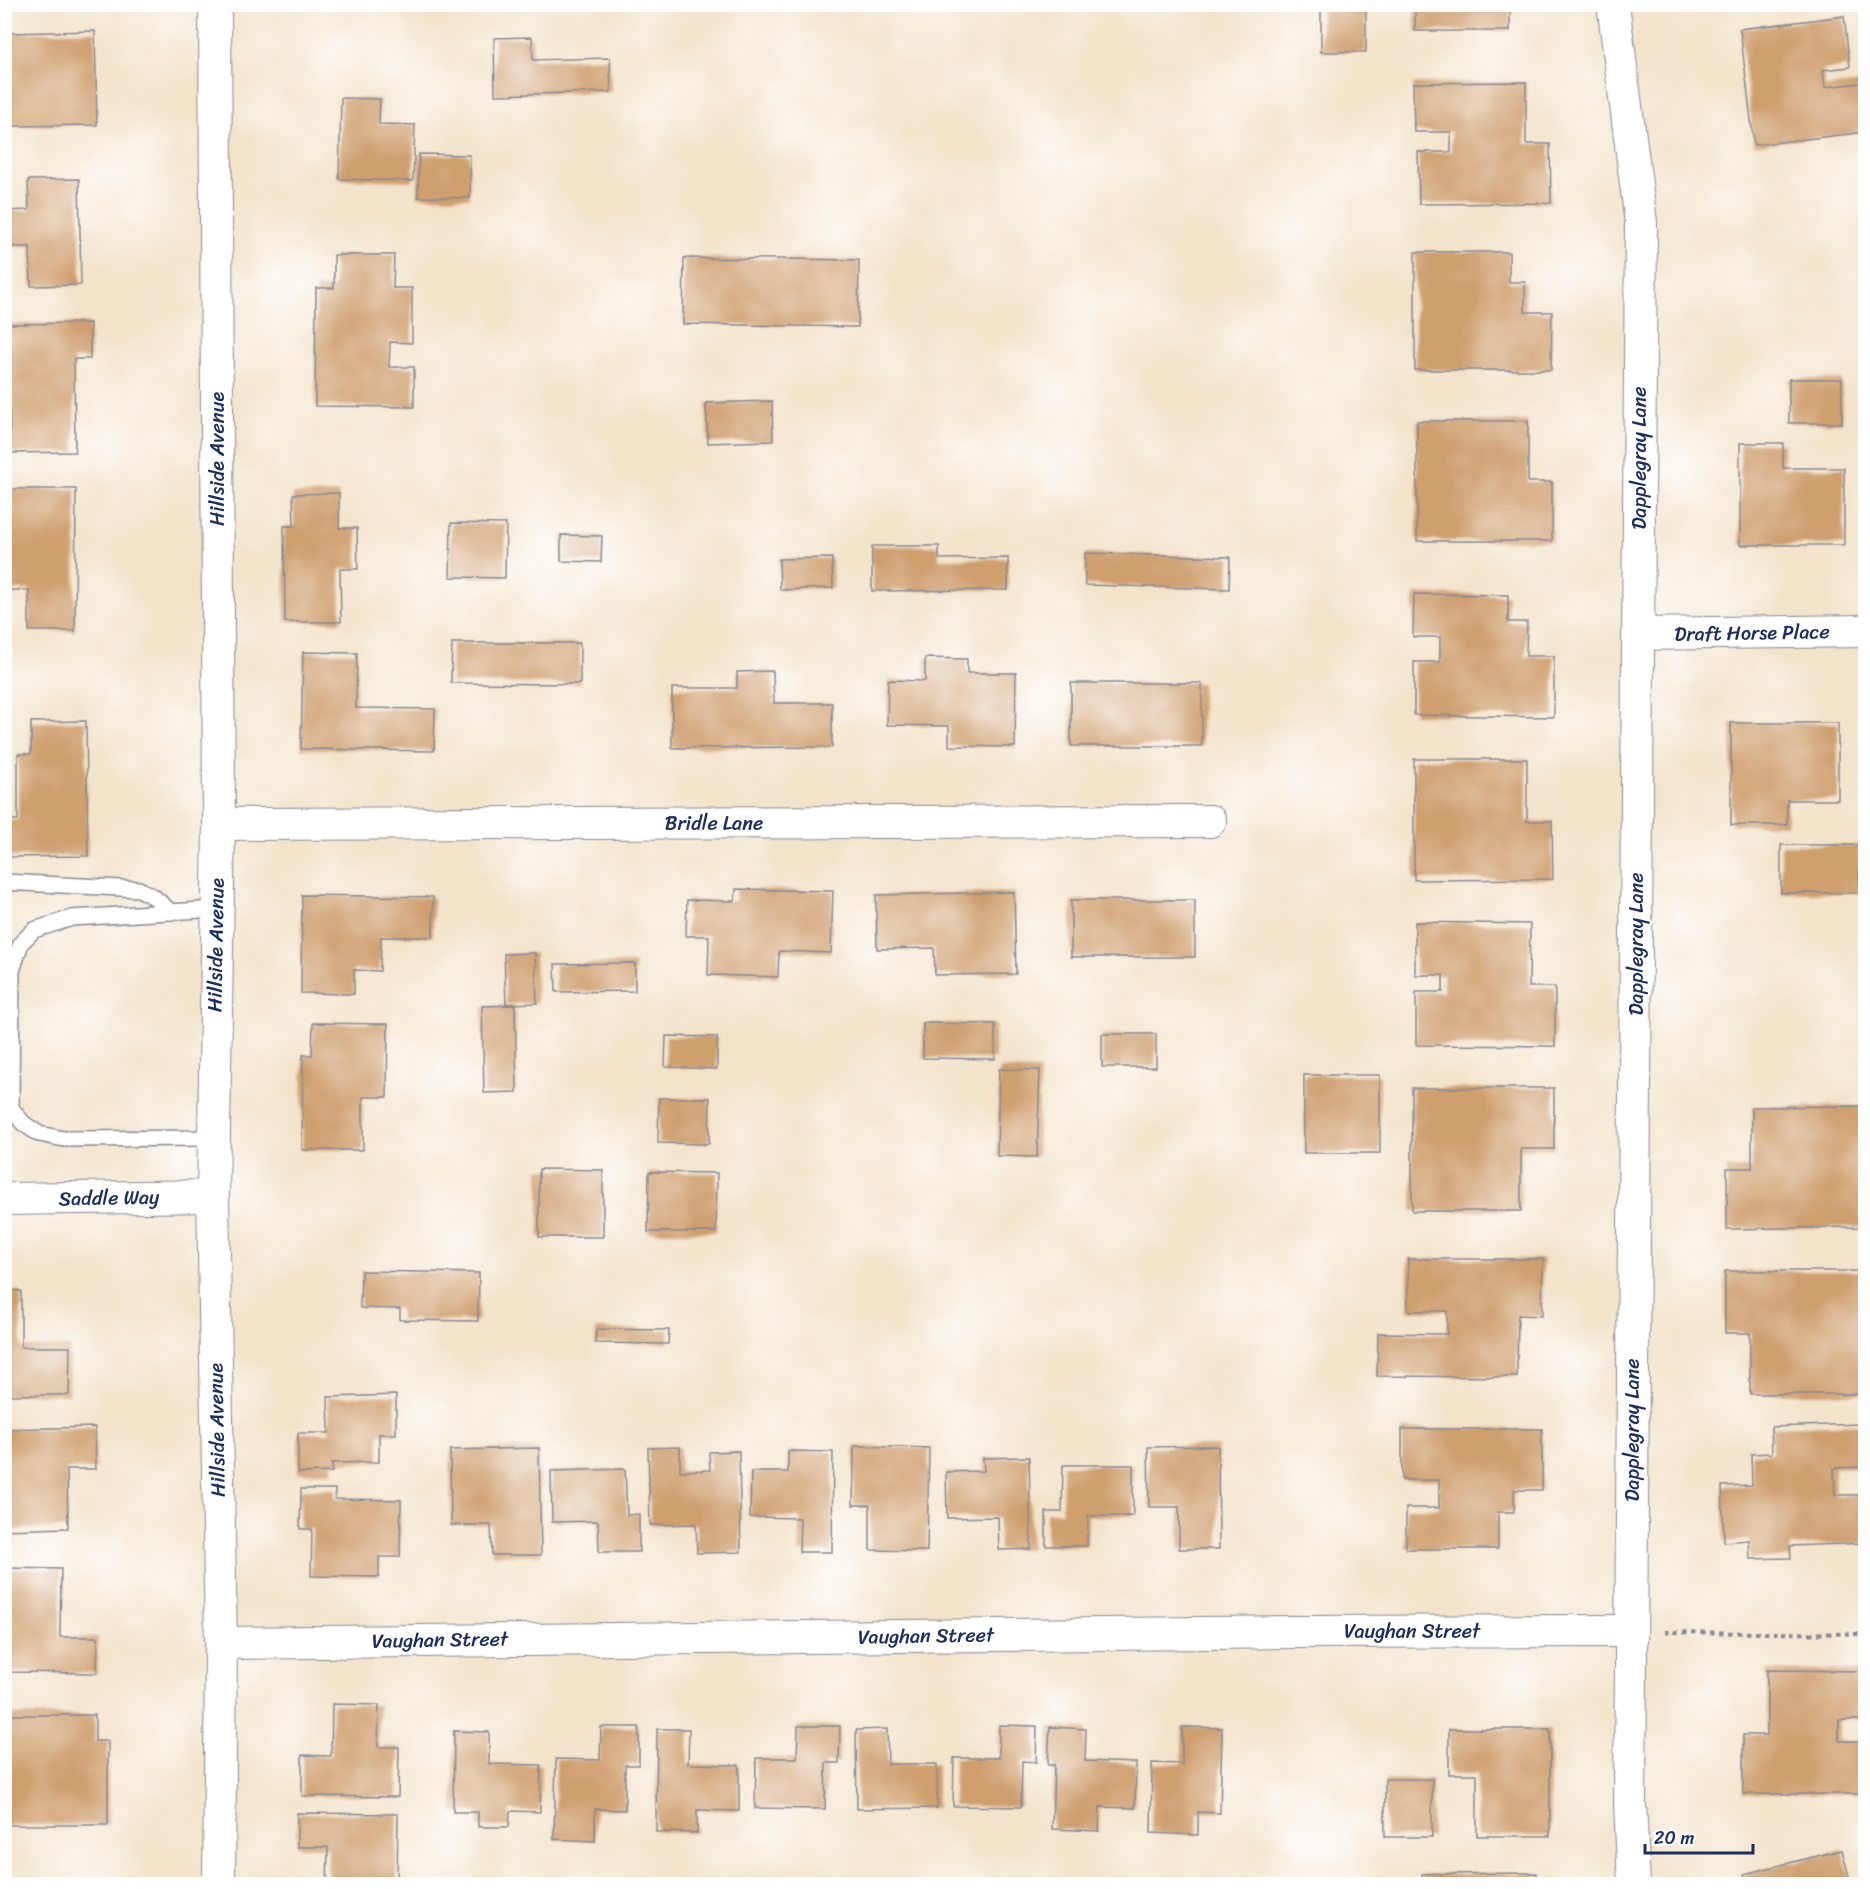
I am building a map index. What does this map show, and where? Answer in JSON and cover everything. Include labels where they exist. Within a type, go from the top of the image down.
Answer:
[{"type":"street","name":"Hillside Avenue","points":[[215,4],[219,824],[213,1196],[221,1643],[219,1884]]},
{"type":"street","name":"Dapplegray Lane","points":[[1613,4],[1641,223],[1630,1804],[1634,1884]]},
{"type":"street","name":"Draft Horse Place","points":[[1638,634],[1866,631]]},
{"type":"street","name":"Bridle Lane","points":[[219,824],[1210,821]]},
{"type":"street","name":"Saddle Way","points":[[4,1199],[213,1196]]},
{"type":"street","name":"Vaughan Street","points":[[221,1643],[1272,1632],[1631,1631]]},
{"type":"lane","points":[[4,882],[139,889],[154,897],[171,912]]},
{"type":"lane","points":[[213,1138],[64,1139],[39,1134],[23,1123],[11,1108],[12,971],[21,943],[34,930],[72,918],[217,909]]},
{"type":"path","points":[[1631,1631],[1689,1634],[1866,1634]]},
{"type":"building","points":[[1321,4],[1366,4],[1366,52],[1321,52]]},
{"type":"building","points":[[1415,4],[1510,4],[1510,31],[1415,31]]},
{"type":"building","points":[[1844,16],[1850,67],[1823,70],[1825,87],[1861,83],[1866,132],[1754,145],[1740,29]]},
{"type":"building","points":[[95,31],[97,125],[9,126],[8,33]]},
{"type":"building","points":[[532,37],[533,60],[610,58],[611,92],[495,95],[494,38]]},
{"type":"building","points":[[1526,82],[1526,144],[1550,144],[1551,203],[1419,204],[1418,152],[1451,152],[1451,132],[1414,132],[1413,83]]},
{"type":"building","points":[[341,98],[380,99],[379,124],[415,125],[413,181],[339,179]]},
{"type":"building","points":[[419,154],[470,155],[470,198],[418,197]]},
{"type":"building","points":[[79,179],[81,285],[31,286],[30,247],[4,247],[4,211],[29,210],[28,180]]},
{"type":"building","points":[[1415,252],[1509,252],[1509,282],[1525,282],[1525,312],[1552,312],[1551,370],[1415,370]]},
{"type":"building","points":[[334,255],[394,255],[393,288],[412,288],[412,343],[390,342],[389,367],[414,367],[414,407],[315,406],[316,288],[334,288]]},
{"type":"building","points":[[684,258],[859,260],[858,327],[683,324]]},
{"type":"building","points":[[90,323],[90,359],[74,359],[75,452],[10,453],[8,324]]},
{"type":"building","points":[[1789,379],[1842,379],[1842,423],[1789,423]]},
{"type":"building","points":[[772,401],[773,441],[708,443],[706,403]]},
{"type":"building","points":[[1417,421],[1528,421],[1528,482],[1552,482],[1552,541],[1417,541]]},
{"type":"building","points":[[1740,443],[1783,443],[1783,468],[1844,468],[1844,545],[1740,545]]},
{"type":"building","points":[[4,489],[76,489],[75,631],[29,631],[29,590],[5,590]]},
{"type":"building","points":[[339,493],[339,528],[357,528],[358,569],[340,569],[341,622],[285,622],[284,526],[294,526],[293,494]]},
{"type":"building","points":[[451,523],[506,524],[505,578],[450,577]]},
{"type":"building","points":[[561,535],[602,536],[601,562],[561,561]]},
{"type":"building","points":[[872,546],[939,546],[939,559],[1008,558],[1008,590],[872,591]]},
{"type":"building","points":[[1085,553],[1230,557],[1229,589],[1085,585]]},
{"type":"building","points":[[832,558],[833,588],[780,590],[779,559]]},
{"type":"building","points":[[1414,594],[1508,595],[1508,622],[1527,622],[1526,656],[1554,656],[1554,717],[1414,715],[1414,662],[1440,662],[1440,637],[1413,637]]},
{"type":"building","points":[[452,643],[580,643],[580,684],[451,683]]},
{"type":"building","points":[[303,652],[357,653],[356,708],[435,709],[434,751],[301,749]]},
{"type":"building","points":[[925,658],[967,659],[967,673],[1016,673],[1015,747],[949,746],[949,726],[887,725],[888,680],[925,681]]},
{"type":"building","points":[[773,671],[774,703],[832,703],[832,747],[672,748],[672,688],[737,688],[737,672]]},
{"type":"building","points":[[1071,683],[1202,683],[1202,746],[1071,746]]},
{"type":"building","points":[[86,721],[88,856],[4,857],[4,820],[18,820],[18,754],[31,754],[31,722]]},
{"type":"building","points":[[1731,723],[1838,723],[1838,800],[1787,800],[1787,825],[1731,825]]},
{"type":"building","points":[[1414,759],[1527,759],[1527,821],[1552,821],[1553,879],[1414,880]]},
{"type":"building","points":[[1781,845],[1859,845],[1859,893],[1781,893]]},
{"type":"building","points":[[736,889],[833,891],[831,953],[779,951],[778,977],[708,975],[709,936],[686,936],[687,900],[735,901]]},
{"type":"building","points":[[1014,892],[1016,974],[935,975],[934,948],[877,949],[876,895]]},
{"type":"building","points":[[302,895],[433,897],[433,937],[381,937],[380,971],[354,970],[354,994],[301,993]]},
{"type":"building","points":[[1071,900],[1195,900],[1195,957],[1071,957]]},
{"type":"building","points":[[1415,922],[1530,924],[1529,987],[1555,987],[1555,1046],[1416,1045],[1416,992],[1443,992],[1443,975],[1415,975]]},
{"type":"building","points":[[535,953],[537,1003],[506,1004],[504,954]]},
{"type":"building","points":[[635,963],[635,991],[556,992],[555,964]]},
{"type":"building","points":[[515,1005],[517,1092],[484,1093],[482,1006]]},
{"type":"building","points":[[313,1023],[388,1024],[387,1097],[363,1097],[363,1150],[302,1150],[303,1055],[312,1055]]},
{"type":"building","points":[[923,1023],[995,1024],[995,1059],[923,1058]]},
{"type":"building","points":[[1102,1034],[1156,1034],[1156,1067],[1102,1067]]},
{"type":"building","points":[[666,1036],[717,1037],[717,1069],[665,1067]]},
{"type":"building","points":[[999,1069],[1040,1070],[1037,1157],[997,1156]]},
{"type":"building","points":[[1304,1075],[1380,1075],[1380,1153],[1304,1153]]},
{"type":"building","points":[[1412,1088],[1554,1088],[1554,1149],[1521,1149],[1521,1211],[1412,1211]]},
{"type":"building","points":[[659,1098],[710,1098],[709,1144],[658,1143]]},
{"type":"building","points":[[1863,1106],[1864,1227],[1727,1229],[1727,1168],[1752,1168],[1752,1107]]},
{"type":"building","points":[[539,1169],[603,1170],[603,1237],[539,1237]]},
{"type":"building","points":[[649,1172],[717,1173],[716,1232],[648,1232]]},
{"type":"building","points":[[1408,1259],[1543,1259],[1542,1316],[1518,1315],[1517,1377],[1377,1376],[1378,1333],[1447,1334],[1447,1311],[1408,1311]]},
{"type":"building","points":[[361,1271],[479,1273],[478,1321],[400,1320],[400,1309],[360,1308]]},
{"type":"building","points":[[1725,1271],[1863,1271],[1863,1394],[1750,1394],[1750,1333],[1725,1333]]},
{"type":"building","points":[[4,1290],[21,1291],[21,1347],[70,1347],[69,1395],[4,1395]]},
{"type":"building","points":[[596,1329],[669,1330],[668,1344],[595,1343]]},
{"type":"building","points":[[396,1395],[396,1434],[379,1434],[379,1462],[332,1463],[332,1472],[298,1473],[298,1433],[329,1433],[328,1397]]},
{"type":"building","points":[[1860,1424],[1862,1467],[1834,1468],[1835,1495],[1864,1495],[1865,1543],[1790,1546],[1791,1558],[1750,1559],[1749,1540],[1724,1542],[1722,1486],[1752,1485],[1751,1454],[1772,1453],[1771,1427]]},
{"type":"building","points":[[95,1427],[96,1469],[67,1469],[68,1528],[4,1530],[4,1429]]},
{"type":"building","points":[[1402,1429],[1542,1429],[1542,1490],[1514,1490],[1514,1512],[1498,1512],[1498,1549],[1406,1549],[1406,1508],[1439,1508],[1439,1480],[1402,1480]]},
{"type":"building","points":[[854,1446],[929,1448],[927,1551],[870,1550],[870,1505],[853,1505]]},
{"type":"building","points":[[1218,1446],[1219,1549],[1179,1549],[1179,1507],[1149,1507],[1148,1447]]},
{"type":"building","points":[[680,1447],[680,1471],[710,1470],[709,1452],[739,1451],[741,1552],[697,1553],[696,1524],[650,1525],[648,1448]]},
{"type":"building","points":[[539,1448],[541,1555],[492,1555],[491,1525],[451,1525],[450,1450]]},
{"type":"building","points":[[788,1451],[833,1452],[832,1552],[799,1552],[800,1518],[750,1517],[751,1472],[788,1472]]},
{"type":"building","points":[[1029,1457],[1031,1549],[999,1550],[998,1517],[947,1518],[946,1472],[984,1471],[983,1458]]},
{"type":"building","points":[[1063,1465],[1133,1465],[1133,1516],[1088,1516],[1087,1546],[1046,1546],[1046,1512],[1062,1512]]},
{"type":"building","points":[[625,1469],[627,1515],[639,1514],[639,1552],[599,1552],[598,1521],[552,1522],[551,1471]]},
{"type":"building","points":[[301,1489],[335,1489],[335,1499],[401,1500],[400,1557],[379,1557],[379,1577],[311,1576],[312,1529],[300,1529]]},
{"type":"building","points":[[7,1568],[61,1569],[60,1637],[98,1637],[97,1673],[5,1672]]},
{"type":"building","points":[[1767,1670],[1866,1671],[1866,1720],[1839,1720],[1839,1741],[1866,1741],[1866,1794],[1743,1794],[1743,1735],[1767,1735]]},
{"type":"building","points":[[332,1704],[379,1705],[378,1747],[399,1747],[398,1797],[302,1796],[302,1755],[331,1756]]},
{"type":"building","points":[[4,1715],[95,1715],[95,1741],[108,1741],[108,1825],[4,1825]]},
{"type":"building","points":[[999,1725],[1037,1726],[1036,1762],[1022,1761],[1021,1807],[953,1806],[954,1758],[999,1758]]},
{"type":"building","points":[[798,1726],[840,1726],[839,1763],[826,1763],[825,1809],[755,1808],[756,1758],[797,1758]]},
{"type":"building","points":[[601,1727],[639,1727],[639,1765],[625,1765],[625,1810],[595,1809],[595,1841],[554,1839],[556,1759],[600,1760]]},
{"type":"building","points":[[1050,1727],[1086,1729],[1085,1761],[1136,1763],[1135,1808],[1100,1807],[1099,1831],[1052,1829],[1054,1765],[1048,1765]]},
{"type":"building","points":[[1182,1727],[1222,1728],[1220,1813],[1198,1812],[1198,1835],[1151,1833],[1152,1763],[1182,1764]]},
{"type":"building","points":[[657,1729],[689,1729],[688,1764],[739,1765],[739,1811],[697,1810],[697,1833],[656,1832]]},
{"type":"building","points":[[887,1729],[888,1764],[937,1764],[937,1808],[857,1809],[856,1730]]},
{"type":"building","points":[[1449,1729],[1550,1729],[1550,1836],[1477,1836],[1477,1774],[1449,1774]]},
{"type":"building","points":[[454,1731],[489,1732],[489,1764],[541,1765],[540,1812],[510,1811],[509,1827],[478,1827],[478,1812],[453,1812]]},
{"type":"building","points":[[1385,1779],[1432,1779],[1432,1837],[1385,1837]]},
{"type":"building","points":[[297,1813],[398,1814],[397,1884],[327,1884],[328,1847],[297,1847]]},
{"type":"building","points":[[1842,1850],[1851,1884],[1747,1884],[1744,1874]]},
{"type":"building","points":[[1536,1873],[1536,1884],[1422,1884],[1422,1874]]}]
